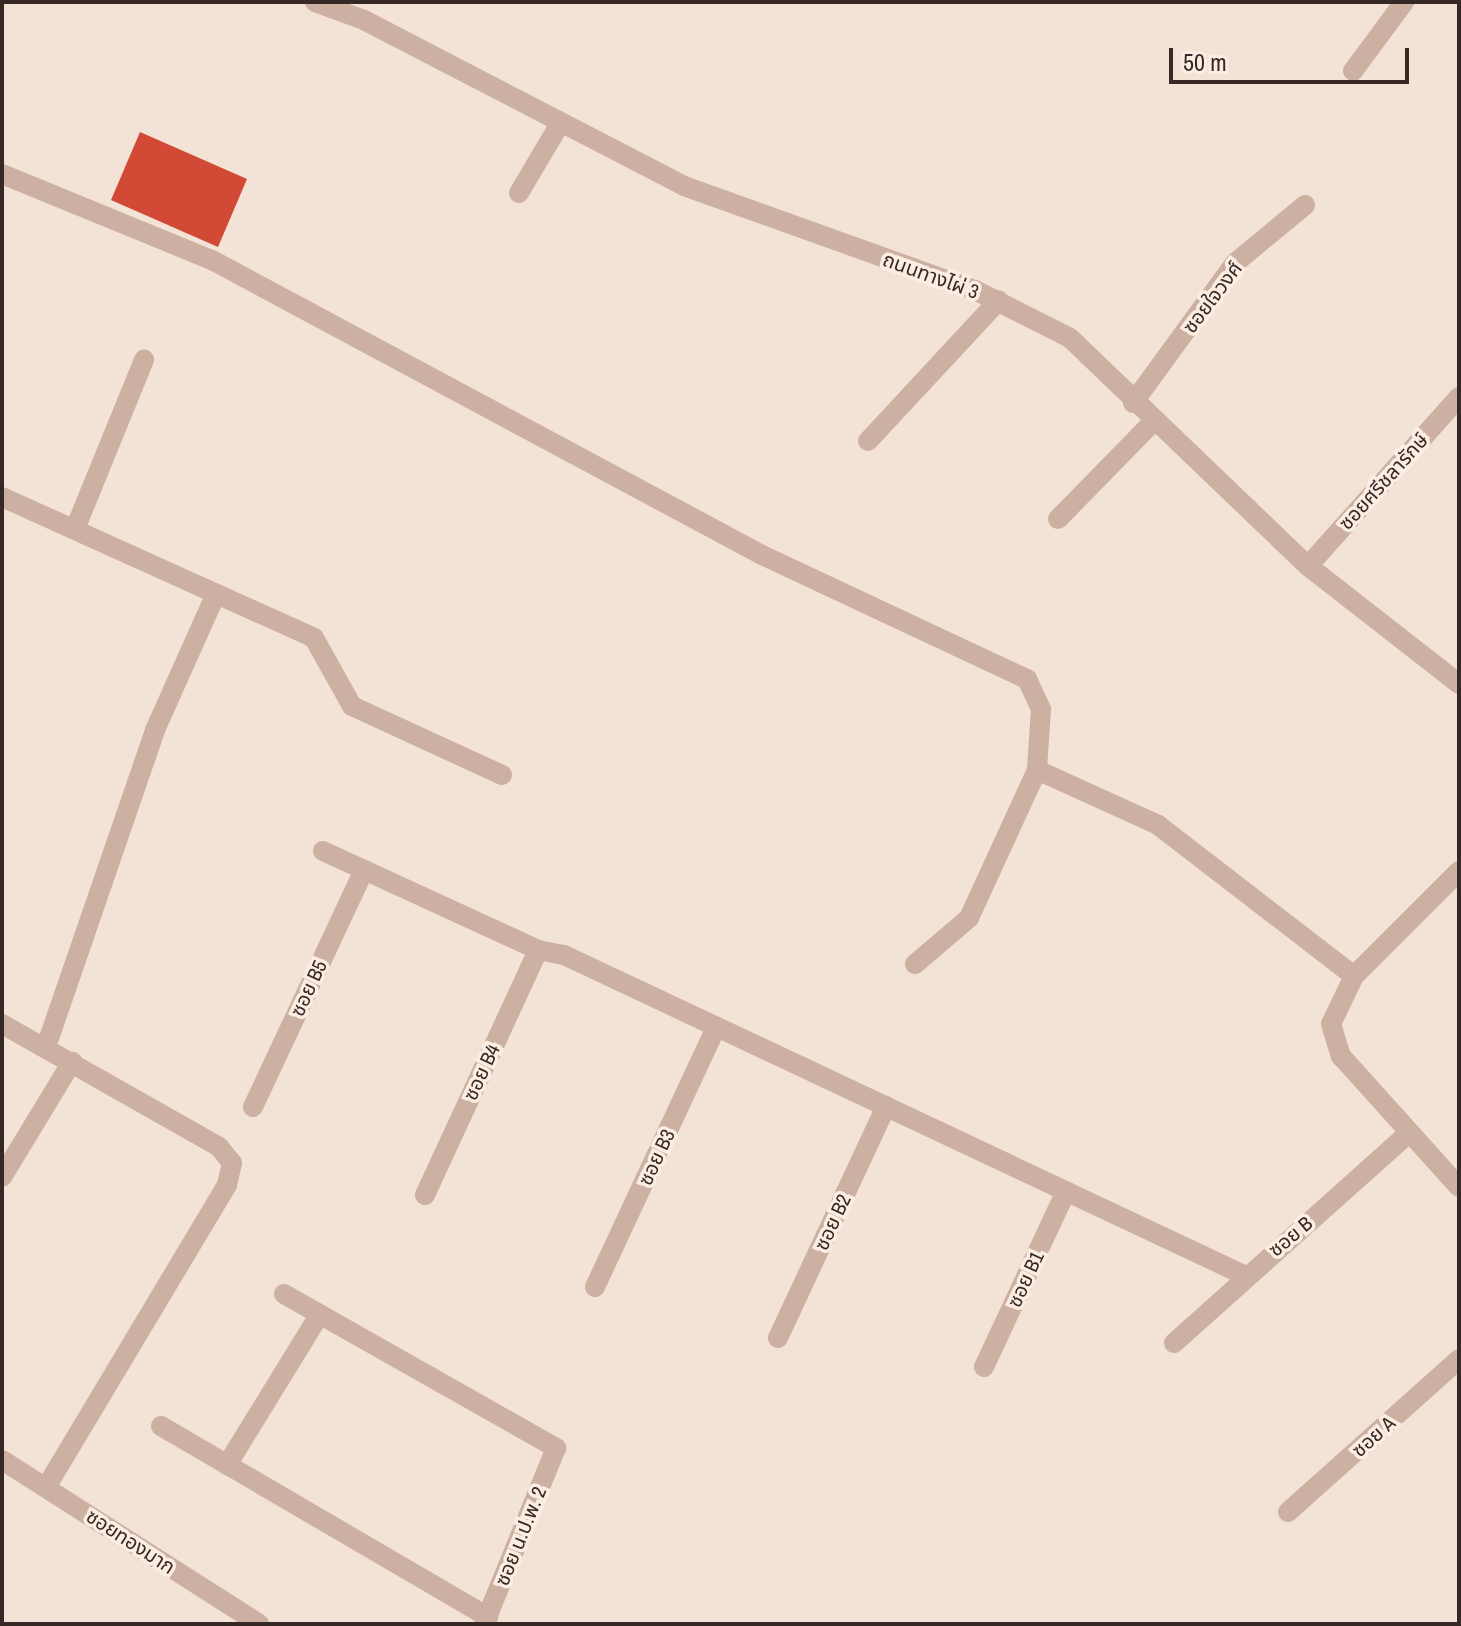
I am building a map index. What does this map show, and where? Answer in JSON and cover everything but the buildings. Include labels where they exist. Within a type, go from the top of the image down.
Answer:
[{"type":"street","name":"ถนนทางไผ่ 3","points":[[315,2],[370,11],[561,122],[684,186],[999,300],[1070,338],[1152,423],[1308,566],[1459,684]]},
{"type":"street","points":[[1353,71],[1404,2]]},
{"type":"street","points":[[519,193],[561,122]]},
{"type":"street","points":[[2,174],[212,260],[762,555],[999,661],[1027,679],[1041,709],[1037,770],[969,918],[915,964]]},
{"type":"street","name":"ซอยใจวงศ์","points":[[1133,403],[1235,263],[1305,205]]},
{"type":"street","points":[[868,441],[999,300]]},
{"type":"street","points":[[75,529],[144,360]]},
{"type":"street","name":"ซอยศรีชลารักษ์","points":[[1308,566],[1459,397]]},
{"type":"street","points":[[1058,519],[1152,423]]},
{"type":"street","points":[[2,497],[215,596],[314,638],[345,699],[360,713],[502,775]]},
{"type":"street","points":[[46,1047],[155,730],[215,596]]},
{"type":"street","points":[[1037,770],[1158,825],[1354,976]]},
{"type":"street","points":[[323,851],[538,950],[564,955],[1244,1275]]},
{"type":"street","name":"ซอย B5","points":[[253,1107],[364,870]]},
{"type":"street","points":[[1459,871],[1354,976],[1334,1007],[1332,1041],[1459,1187]]},
{"type":"street","name":"ซอย B4","points":[[425,1195],[538,950]]},
{"type":"street","points":[[2,1024],[219,1147],[232,1163],[227,1185],[47,1486]]},
{"type":"street","name":"ซอย B3","points":[[595,1287],[716,1027]]},
{"type":"street","points":[[2,1177],[72,1062]]},
{"type":"street","name":"ซอย B2","points":[[778,1338],[886,1106]]},
{"type":"street","name":"ซอย B","points":[[1174,1343],[1244,1275],[1409,1133]]},
{"type":"street","name":"ซอย B1","points":[[984,1367],[1066,1191]]},
{"type":"street","points":[[227,1465],[320,1314],[284,1294]]},
{"type":"street","name":"ซอย น.ป.พ. 2","points":[[320,1314],[556,1448],[486,1621]]},
{"type":"street","name":"ซอย A","points":[[1288,1512],[1459,1359]]},
{"type":"street","points":[[161,1426],[486,1621]]},
{"type":"street","name":"ซอยทองมาก","points":[[2,1460],[259,1624]]}]
